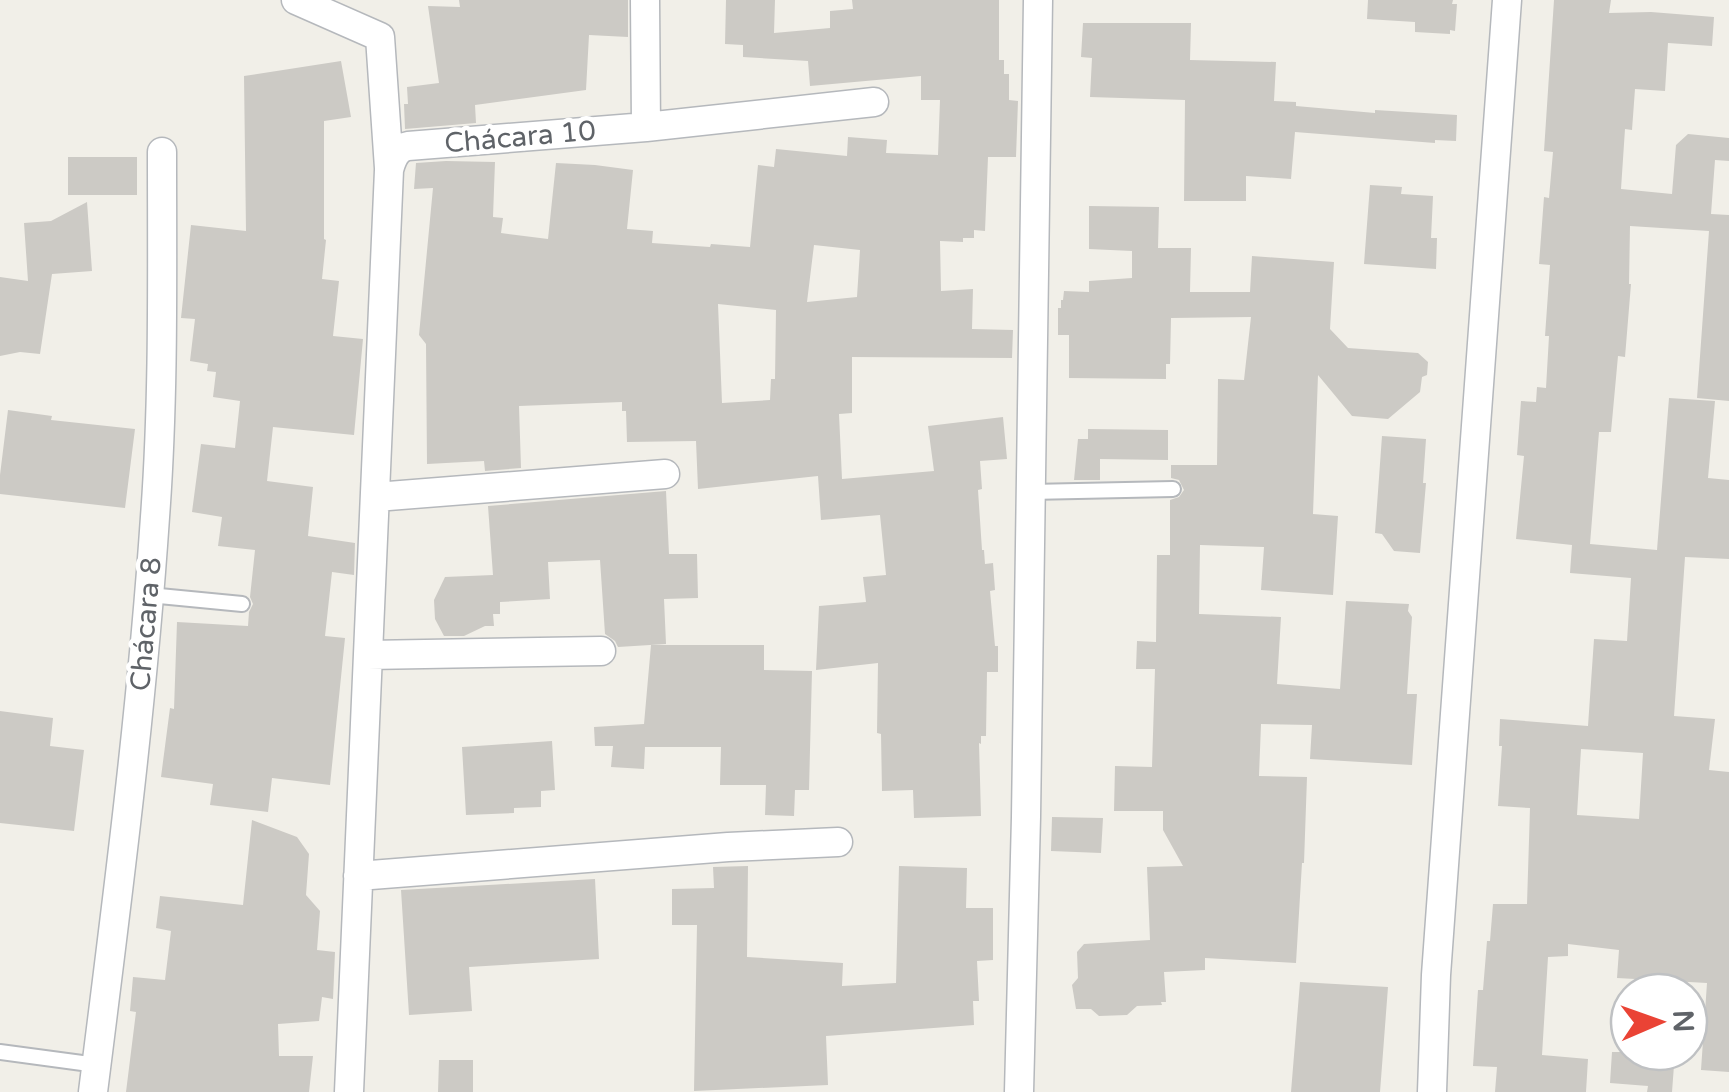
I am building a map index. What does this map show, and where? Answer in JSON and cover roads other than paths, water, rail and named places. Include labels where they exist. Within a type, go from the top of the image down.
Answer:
[{"type":"street","points":[[296,0],[380,37],[393,161],[349,1092]]},
{"type":"street","points":[[645,0],[646,126]]},
{"type":"street","points":[[1018,1092],[1038,0]]},
{"type":"street","points":[[1432,1092],[1436,975],[1507,0]]},
{"type":"street","name":"Chácara 10","points":[[393,161],[402,147],[408,146],[874,102]]},
{"type":"street","name":"Chácara 8","points":[[95,1078],[138,719],[156,515],[162,337],[162,152]]},
{"type":"street","points":[[376,496],[666,474]]},
{"type":"street","points":[[368,655],[601,651]]},
{"type":"street","points":[[358,876],[838,842]]},
{"type":"lane","points":[[1030,492],[1173,489]]},
{"type":"lane","points":[[148,595],[242,604]]},
{"type":"lane","points":[[0,1052],[95,1078]]}]
